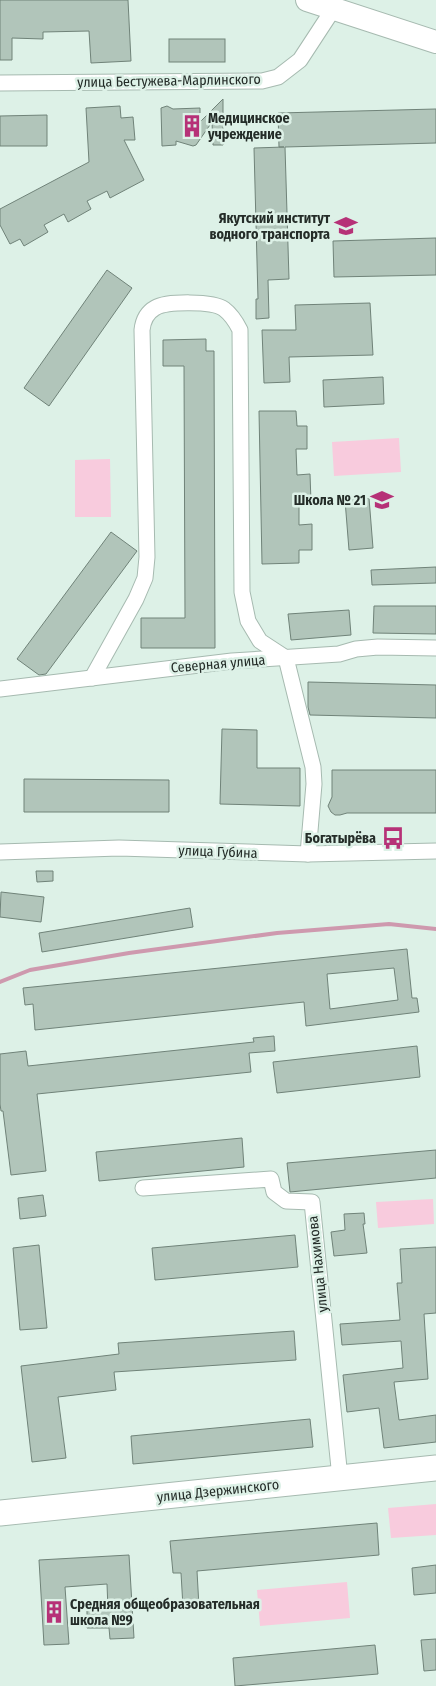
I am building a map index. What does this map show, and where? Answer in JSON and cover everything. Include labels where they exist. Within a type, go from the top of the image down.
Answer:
[{"type":"main road","points":[[307,0],[436,42]]},
{"type":"main road","name":"улица Дзержинского","points":[[0,1513],[436,1468]]},
{"type":"street","name":"улица Бестужева-Марлинского","points":[[0,83],[252,81],[278,78],[300,60],[334,8]]},
{"type":"street","points":[[92,678],[136,599],[145,578],[148,556],[143,323],[154,308],[166,304],[211,304],[223,308],[234,318],[240,330],[242,592],[248,621],[260,640],[286,658],[313,767],[314,784],[308,854]]},
{"type":"street","name":"Северная улица","points":[[0,689],[232,661],[339,654],[356,649],[378,647],[436,648]]},
{"type":"street","name":"улица Губина","points":[[0,852],[119,848],[308,854],[436,851]]},
{"type":"street","name":"улица Нахимова","points":[[143,1188],[271,1179],[274,1192],[286,1201],[312,1202],[340,1478]]},
{"type":"shaded area","points":[[399,438],[401,472],[334,476],[332,442]]},
{"type":"shaded area","points":[[110,459],[111,517],[75,517],[75,460]]},
{"type":"shaded area","points":[[433,1199],[434,1224],[378,1228],[376,1202]]},
{"type":"shaded area","points":[[436,1504],[436,1535],[391,1538],[388,1508]]},
{"type":"shaded area","points":[[347,1582],[350,1618],[260,1626],[257,1590]]},
{"type":"building","points":[[0,0],[128,0],[131,61],[91,63],[89,31],[43,32],[43,39],[12,38],[12,60],[0,60]]},
{"type":"building","points":[[169,39],[225,39],[225,62],[169,62]]},
{"type":"building","name":"Медицинское учреждение","points":[[223,99],[223,145],[213,145],[212,122],[196,145],[193,146],[176,141],[176,145],[162,146],[161,108],[167,106],[173,109],[200,108],[200,122]]},
{"type":"building","points":[[120,106],[121,118],[133,117],[135,140],[124,140],[144,180],[110,198],[107,191],[87,201],[91,209],[68,222],[64,214],[44,225],[48,232],[24,246],[20,239],[10,244],[0,225],[0,209],[89,162],[86,108]]},
{"type":"building","points":[[436,109],[436,143],[285,147],[289,279],[268,280],[269,318],[256,319],[256,299],[258,299],[254,148],[284,147],[279,147],[278,113]]},
{"type":"building","points":[[47,115],[47,146],[0,146],[0,116]]},
{"type":"building","points":[[436,238],[436,275],[334,277],[333,241]]},
{"type":"building","points":[[107,270],[132,288],[49,406],[24,388]]},
{"type":"building","points":[[370,303],[373,355],[289,357],[290,382],[264,383],[262,330],[296,330],[295,305]]},
{"type":"building","points":[[206,339],[206,351],[214,351],[215,648],[141,648],[141,618],[185,618],[184,366],[163,366],[163,340]]},
{"type":"building","points":[[383,377],[384,404],[324,407],[323,380]]},
{"type":"building","points":[[259,411],[296,411],[297,426],[307,426],[307,449],[296,449],[297,475],[310,474],[311,502],[299,502],[299,525],[312,524],[312,550],[299,550],[299,563],[262,564]]},
{"type":"building","points":[[369,498],[373,548],[349,550],[345,500]]},
{"type":"building","points":[[111,532],[137,551],[46,674],[39,675],[17,659]]},
{"type":"building","points":[[436,567],[436,583],[372,585],[371,570]]},
{"type":"building","points":[[374,606],[436,606],[436,634],[373,633]]},
{"type":"building","points":[[349,610],[351,635],[291,640],[288,614]]},
{"type":"building","points":[[308,682],[436,685],[436,718],[310,715],[308,707]]},
{"type":"building","points":[[222,729],[257,730],[257,768],[300,768],[300,806],[220,804]]},
{"type":"building","points":[[332,770],[436,770],[436,813],[347,813],[335,815],[328,806],[332,797]]},
{"type":"building","points":[[24,779],[169,780],[169,812],[24,812]]},
{"type":"building","points":[[36,871],[53,871],[53,881],[37,882]]},
{"type":"building","points":[[1,892],[44,897],[41,922],[0,917]]},
{"type":"building","points":[[190,908],[193,927],[42,952],[39,933]]},
{"type":"building","points":[[407,949],[412,998],[417,998],[419,1012],[306,1026],[304,1002],[35,1030],[33,1004],[25,1005],[23,988]],"holes":[[[394,968],[398,1000],[330,1009],[327,974]]]},
{"type":"building","points":[[274,1036],[275,1051],[249,1053],[251,1072],[37,1094],[46,1171],[11,1175],[3,1111],[1,1111],[0,1104],[0,1054],[26,1051],[28,1066],[254,1042],[253,1038]]},
{"type":"building","points":[[417,1046],[420,1077],[277,1093],[273,1062]]},
{"type":"building","points":[[242,1138],[244,1167],[99,1181],[96,1152]]},
{"type":"building","points":[[436,1150],[436,1178],[290,1192],[287,1163]]},
{"type":"building","points":[[43,1195],[46,1216],[20,1219],[18,1198]]},
{"type":"building","points":[[364,1213],[365,1224],[363,1224],[367,1253],[334,1256],[331,1232],[345,1230],[344,1214]]},
{"type":"building","points":[[295,1235],[298,1267],[155,1280],[152,1248]]},
{"type":"building","points":[[39,1245],[47,1328],[20,1330],[13,1248]]},
{"type":"building","points":[[436,1247],[436,1313],[424,1314],[428,1379],[394,1382],[399,1420],[436,1415],[436,1442],[384,1448],[379,1408],[347,1412],[343,1375],[403,1368],[401,1341],[342,1345],[340,1324],[400,1320],[397,1283],[402,1283],[400,1249]]},
{"type":"building","points":[[294,1331],[296,1360],[114,1372],[116,1390],[58,1397],[66,1458],[32,1462],[21,1366],[119,1354],[118,1343]]},
{"type":"building","points":[[310,1419],[313,1447],[133,1464],[131,1436]]},
{"type":"building","points":[[377,1523],[379,1555],[197,1571],[199,1607],[183,1607],[181,1573],[173,1573],[170,1541]]},
{"type":"building","name":"Средняя общеобразовательная школа №9","points":[[129,1555],[134,1638],[110,1639],[109,1628],[87,1628],[87,1611],[108,1610],[107,1584],[65,1587],[69,1644],[44,1645],[39,1560]]},
{"type":"building","points":[[436,1565],[436,1593],[414,1595],[412,1568]]},
{"type":"building","points":[[436,1639],[436,1670],[424,1671],[421,1640]]},
{"type":"building","points":[[375,1645],[378,1674],[235,1686],[233,1658]]},
{"type":"waterway","points":[[0,982],[30,970],[129,953],[277,933],[389,924],[436,929]]},
{"type":"place","name":"Медицинское учреждение","points":[[192,126]]},
{"type":"place","name":"Якутский институт водного транспорта","points":[[346,226]]},
{"type":"place","name":"Школа № 21","points":[[382,500]]},
{"type":"place","name":"Богатырёва","points":[[393,838]]},
{"type":"place","name":"Средняя общеобразовательная школа №9","points":[[54,1612]]}]
